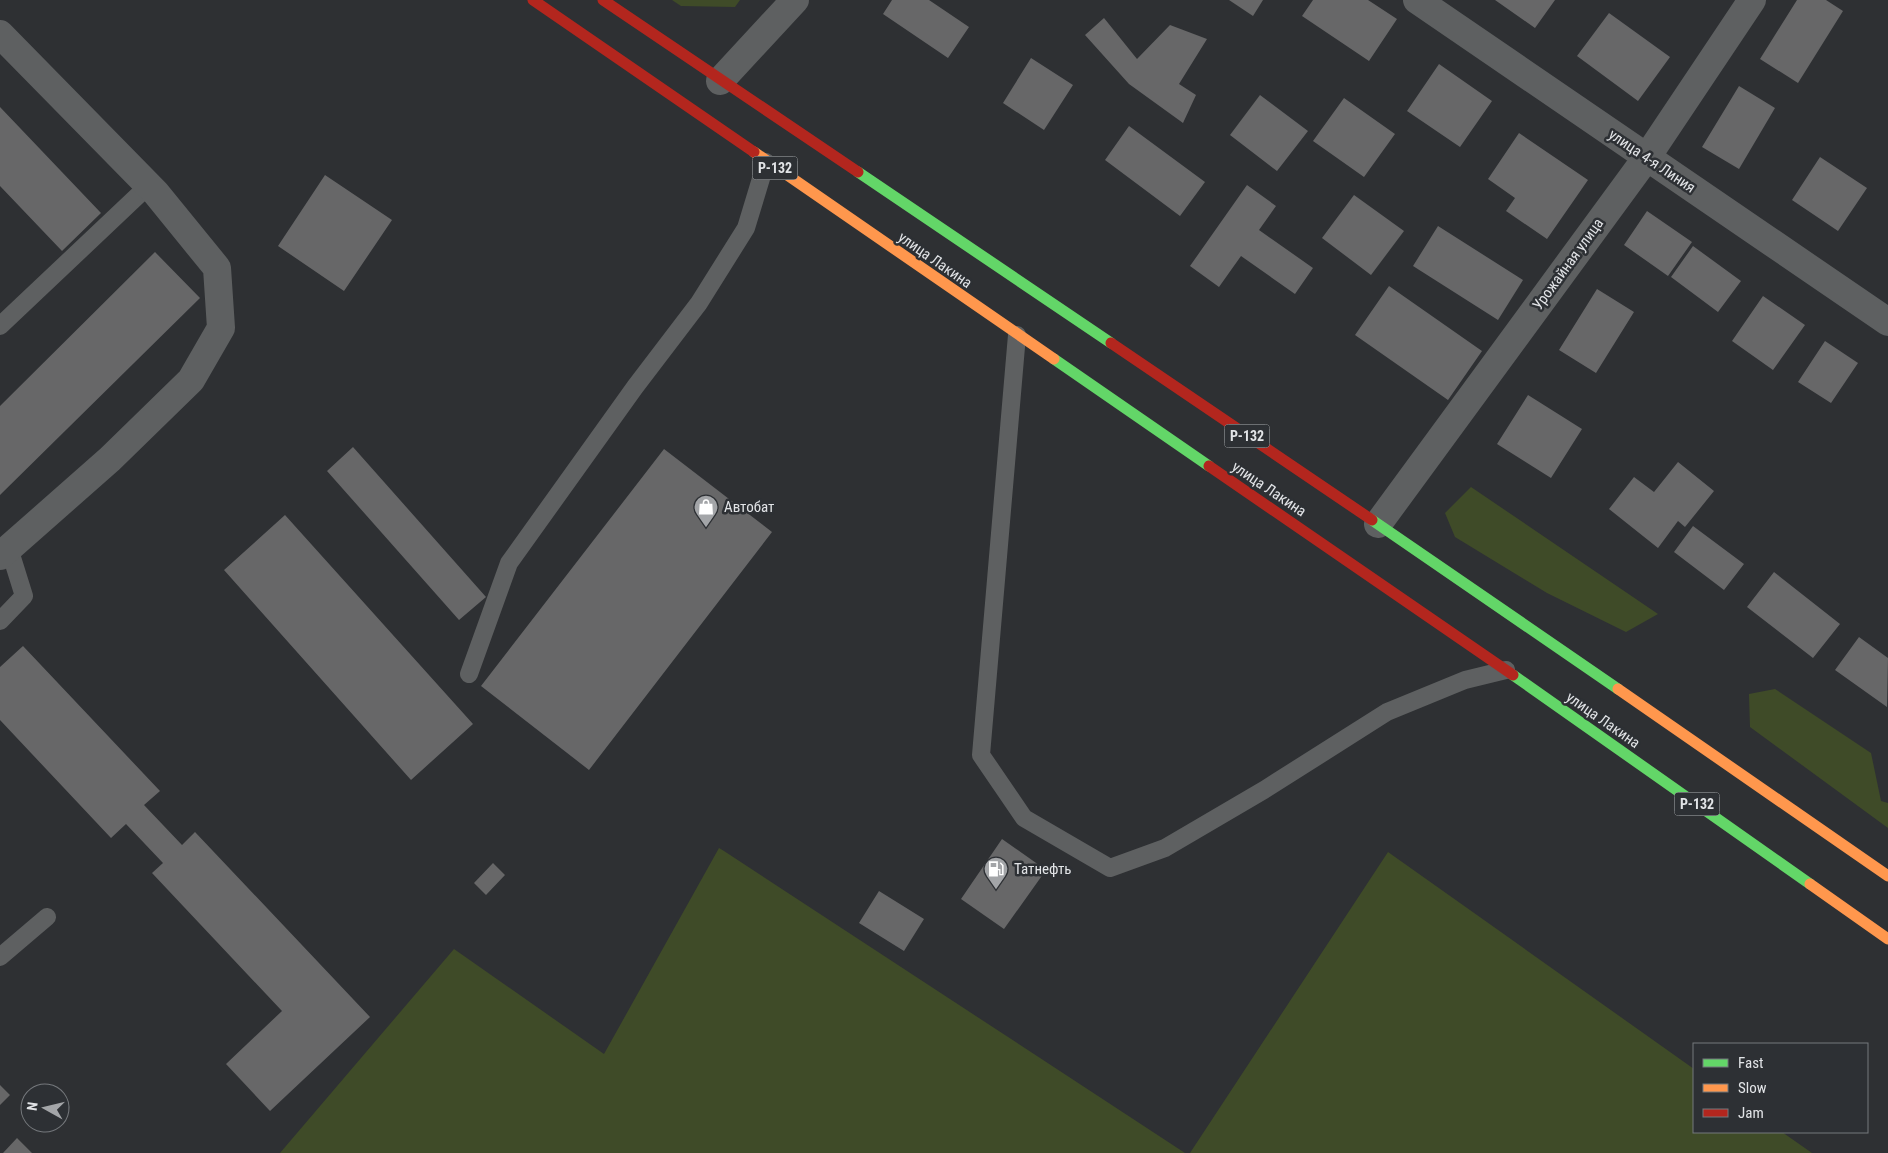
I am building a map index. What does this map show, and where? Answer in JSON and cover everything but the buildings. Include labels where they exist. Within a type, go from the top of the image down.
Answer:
[{"type":"highway","name":"улица Лакина","points":[[533,0],[1506,670],[1888,939]]},
{"type":"highway","name":"улица Лакина","points":[[603,0],[720,81],[1378,524],[1888,876]]},
{"type":"street","points":[[720,81],[795,0]]},
{"type":"street","name":"улица 4-я Линия","points":[[1416,0],[1888,322]]},
{"type":"street","name":"Урожайная улица","points":[[1378,524],[1647,157],[1752,0]]},
{"type":"street","points":[[0,34],[148,185],[217,268],[221,328],[191,380],[110,458],[4,552]]},
{"type":"lane","points":[[469,674],[509,563],[635,387],[699,303],[746,228],[766,162]]},
{"type":"lane","points":[[0,326],[148,185]]},
{"type":"lane","points":[[1017,335],[981,755],[1024,818],[1110,868],[1165,848],[1264,790],[1387,712],[1465,680],[1506,670]]},
{"type":"lane","points":[[0,621],[24,596],[4,552]]},
{"type":"lane","points":[[0,957],[47,917]]},
{"type":"green space","points":[[672,0],[740,0],[735,7],[681,6]]},
{"type":"green space","points":[[1471,487],[1658,614],[1626,632],[1547,593],[1455,537],[1445,513]]},
{"type":"green space","points":[[1775,689],[1871,753],[1881,801],[1888,803],[1888,828],[1750,727],[1749,694]]},
{"type":"green space","points":[[719,848],[1185,1153],[280,1153],[454,949],[604,1054]]},
{"type":"green space","points":[[1388,852],[1693,1068],[1693,1133],[1783,1133],[1812,1153],[1190,1153]]},
{"type":"traffic: fast","points":[[858,172],[1111,343]]},
{"type":"traffic: fast","points":[[1054,359],[1209,466]]},
{"type":"traffic: fast","points":[[1372,520],[1618,689]]},
{"type":"traffic: fast","points":[[1513,675],[1810,884]]},
{"type":"traffic: slow","points":[[754,152],[1054,359]]},
{"type":"traffic: slow","points":[[1618,689],[1888,876]]},
{"type":"traffic: slow","points":[[1810,884],[1888,939]]},
{"type":"traffic: jam","points":[[533,0],[754,152]]},
{"type":"traffic: jam","points":[[603,0],[858,172]]},
{"type":"traffic: jam","points":[[1111,343],[1372,520]]},
{"type":"traffic: jam","points":[[1209,466],[1513,675]]},
{"type":"place","name":"Автобат","points":[[706,528]]},
{"type":"place","name":"Татнефть","points":[[996,890]]}]
